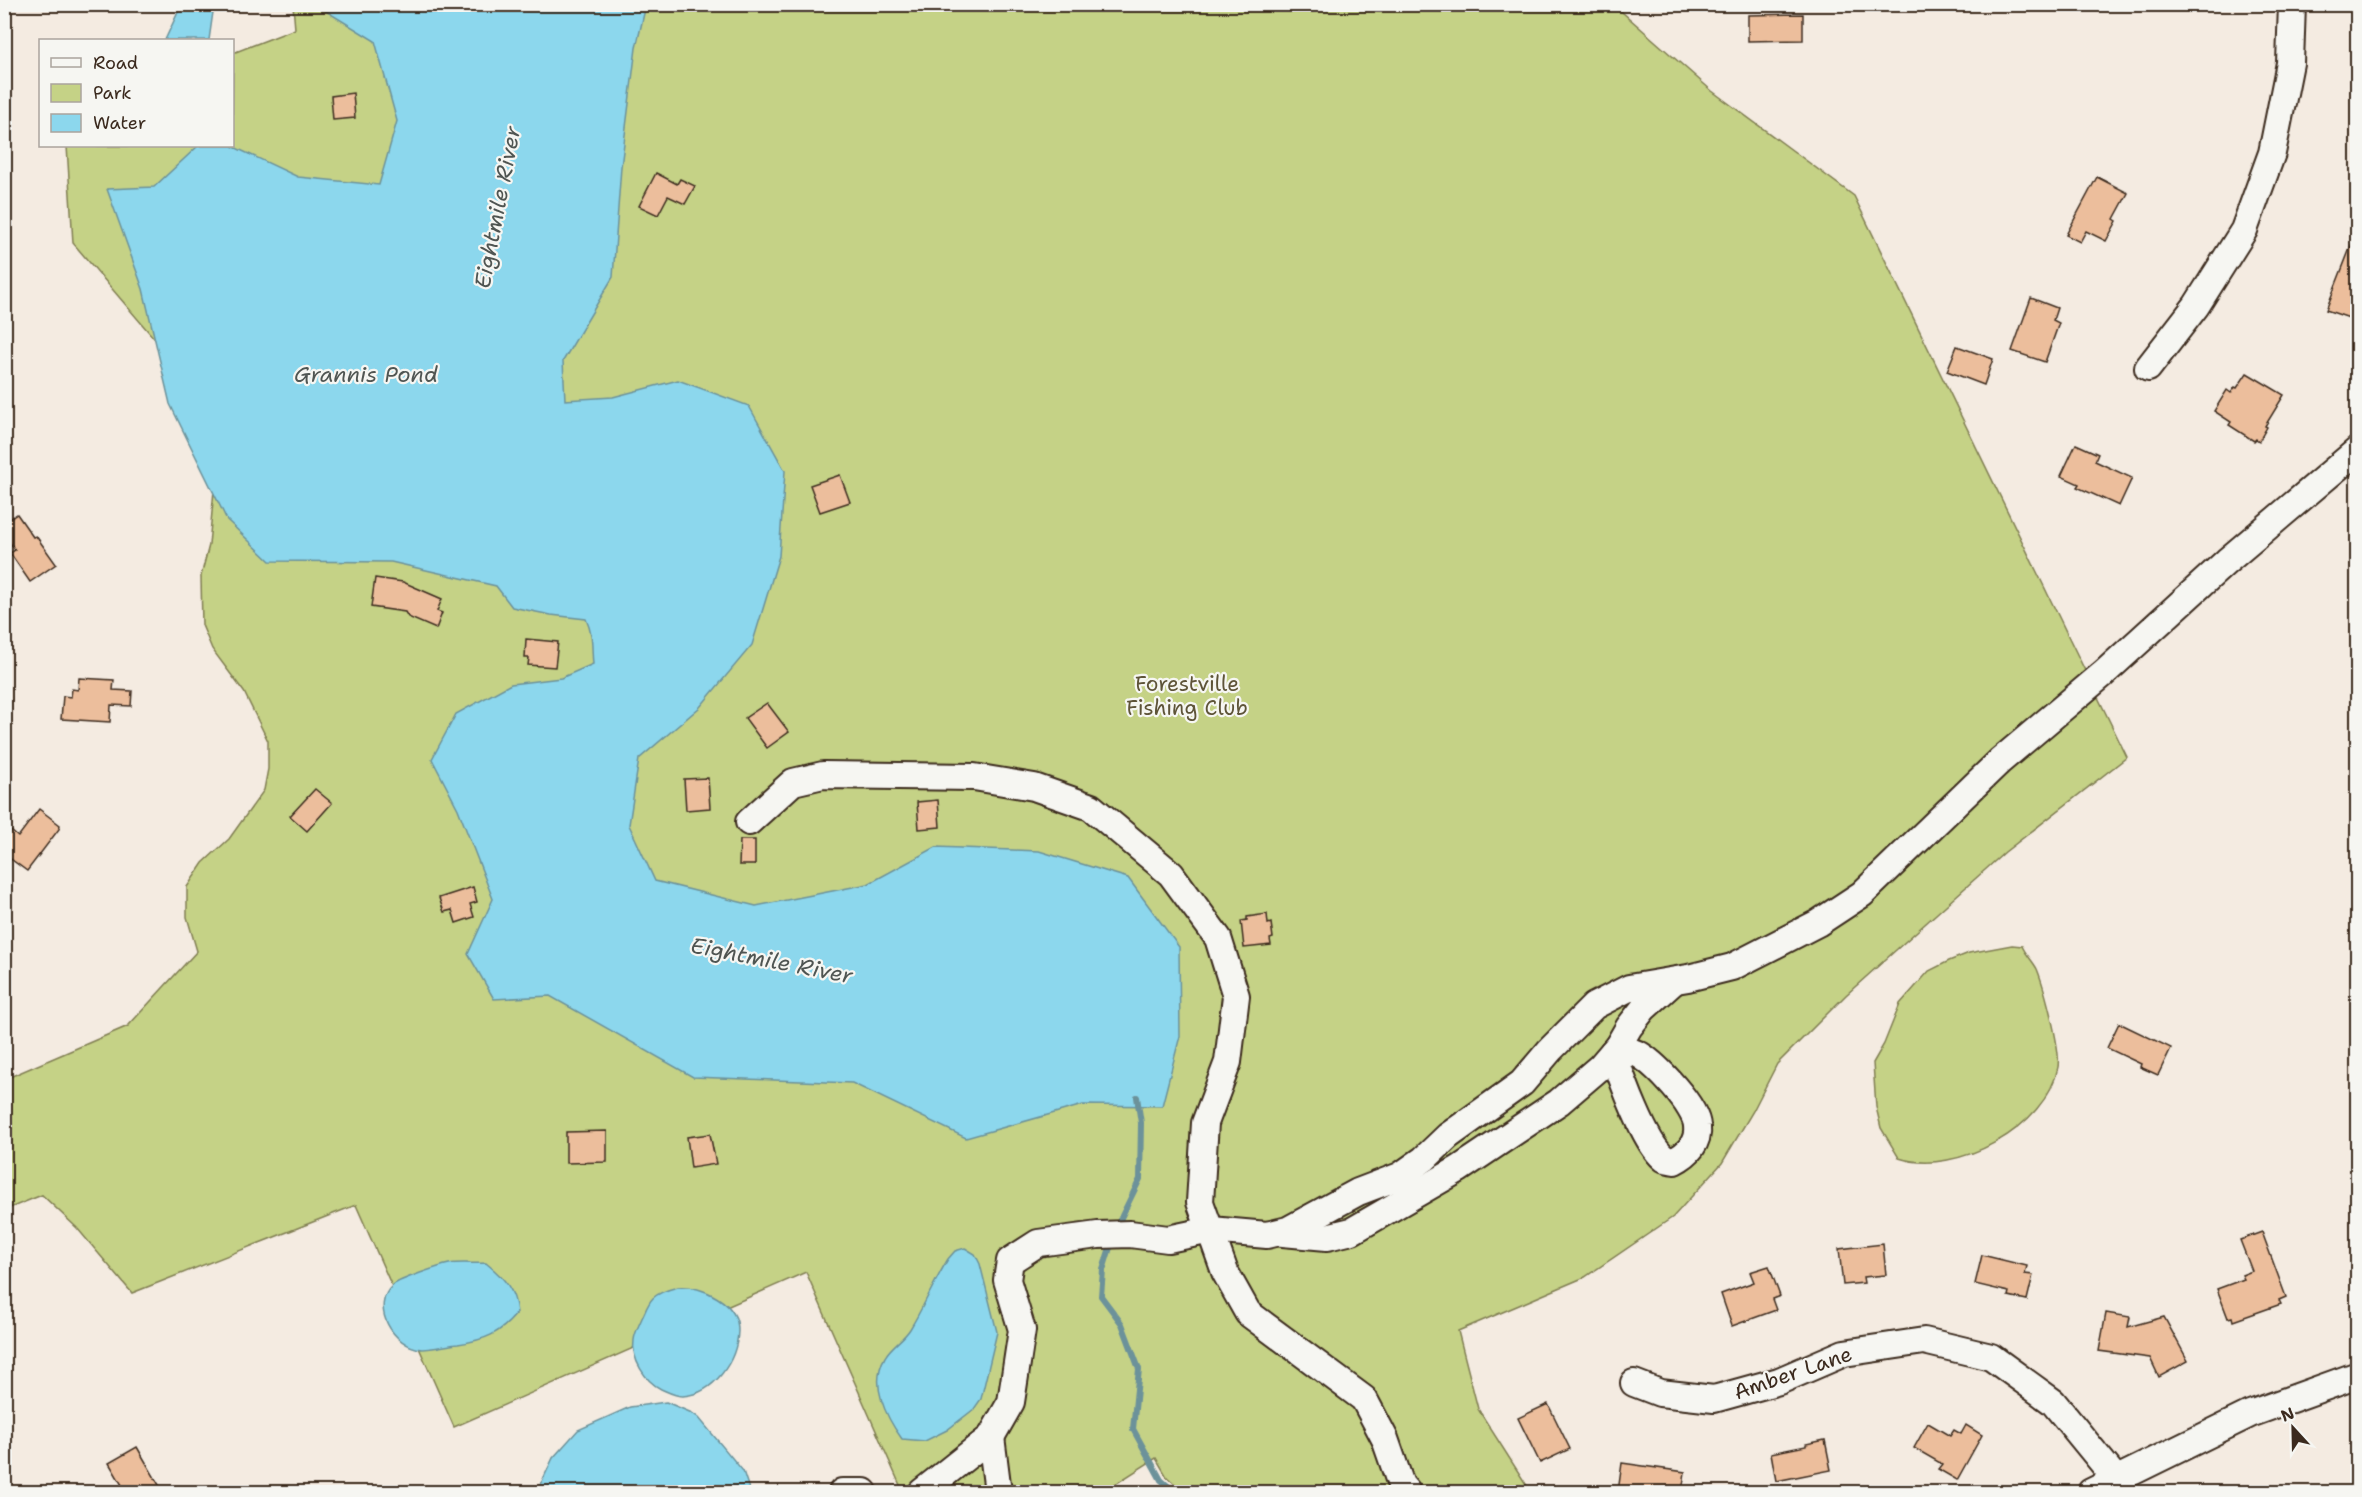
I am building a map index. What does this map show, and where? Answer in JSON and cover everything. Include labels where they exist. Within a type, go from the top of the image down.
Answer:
[{"type":"street","points":[[2148,368],[2196,306],[2244,230],[2272,153],[2290,63],[2292,4]]},
{"type":"street","points":[[922,1492],[991,1437],[1011,1402],[1022,1330],[1007,1280],[1010,1261],[1038,1243],[1098,1234],[1130,1234],[1168,1239],[1211,1230],[1267,1235],[1311,1219],[1358,1192],[1400,1176],[1424,1159],[1448,1136],[1522,1083],[1550,1050],[1594,1006],[1629,988],[1674,981],[1732,967],[1809,928],[1862,894],[2000,761],[2103,674],[2227,561],[2358,450]]},
{"type":"street","points":[[749,822],[793,782],[823,775],[974,777],[1034,786],[1091,807],[1171,874],[1218,938],[1236,996],[1228,1062],[1204,1123],[1200,1202],[1225,1272],[1248,1313],[1364,1399],[1386,1439],[1401,1485],[1407,1492]]},
{"type":"street","points":[[1280,1232],[1327,1237],[1352,1231],[1459,1169],[1559,1102],[1600,1067],[1616,1049],[1644,1008],[1674,981]]},
{"type":"street","name":"Amber Lane","points":[[1634,1383],[1660,1393],[1714,1399],[1779,1381],[1844,1353],[1924,1341],[1991,1358],[2053,1402],[2116,1479]]},
{"type":"street","points":[[2091,1492],[2250,1414],[2358,1375]]},
{"type":"street","points":[[991,1437],[998,1492]]},
{"type":"street","points":[[842,1492],[864,1492]]},
{"type":"green space","name":"Forestville Fishing Club","points":[[293,5],[1614,5],[1712,91],[1854,196],[2127,757],[2005,852],[1846,995],[1777,1064],[1753,1111],[1722,1163],[1673,1217],[1585,1277],[1458,1331],[1478,1409],[1531,1492],[1184,1492],[1167,1477],[1156,1458],[1103,1492],[903,1492],[806,1272],[454,1427],[356,1205],[132,1293],[77,1228],[42,1195],[5,1210],[5,1079],[128,1026],[197,951],[187,917],[187,887],[203,863],[229,839],[264,790],[268,769],[268,741],[244,692],[212,649],[202,625],[201,576],[209,545],[214,490],[188,378],[73,243],[67,147],[234,147],[234,53],[295,29]]},
{"type":"green space","points":[[2012,945],[2022,946],[2035,966],[2048,1003],[2058,1058],[2058,1067],[2050,1089],[2037,1109],[2018,1127],[1996,1142],[1971,1153],[1946,1160],[1922,1162],[1899,1158],[1881,1128],[1876,1107],[1873,1063],[1884,1044],[1900,1004],[1929,971],[1969,953]]},
{"type":"water","points":[[179,5],[214,5],[209,39],[165,39],[179,10]]},
{"type":"water","name":"Grannis Pond","points":[[316,5],[646,5],[636,48],[621,167],[613,277],[563,361],[565,400],[613,397],[678,380],[749,406],[785,471],[779,556],[752,645],[700,707],[639,759],[629,825],[655,881],[756,906],[868,884],[936,847],[1039,851],[1128,878],[1179,947],[1180,1036],[1162,1106],[1083,1105],[966,1138],[852,1083],[693,1077],[550,996],[494,999],[468,954],[493,899],[458,809],[432,759],[456,714],[511,684],[561,678],[593,664],[589,625],[586,619],[512,607],[496,586],[391,562],[270,561],[227,520],[170,404],[143,289],[107,189],[154,187],[197,147],[234,147],[298,177],[379,185],[397,121],[375,41]]},
{"type":"water","points":[[965,1248],[975,1254],[980,1264],[997,1332],[981,1399],[974,1409],[947,1430],[925,1441],[902,1439],[885,1411],[879,1389],[880,1367],[888,1353],[910,1329],[948,1259],[955,1251]]},
{"type":"water","points":[[486,1263],[503,1279],[516,1305],[517,1313],[498,1331],[476,1340],[426,1349],[411,1347],[394,1333],[384,1314],[383,1304],[386,1294],[393,1285],[411,1276],[449,1264]]},
{"type":"water","points":[[678,1287],[698,1289],[726,1304],[737,1321],[738,1331],[733,1354],[722,1374],[705,1389],[683,1396],[674,1395],[650,1381],[640,1369],[634,1347],[636,1331],[651,1300],[661,1292]]},
{"type":"water","points":[[666,1402],[699,1418],[743,1471],[750,1492],[537,1492],[553,1458],[578,1430],[630,1407]]},
{"type":"building","points":[[1803,14],[1803,40],[1748,41],[1748,15]]},
{"type":"building","points":[[353,93],[355,118],[333,120],[331,96]]},
{"type":"building","points":[[656,173],[677,184],[680,179],[695,186],[685,204],[668,196],[658,215],[639,206]]},
{"type":"building","points":[[2097,177],[2128,193],[2114,219],[2117,221],[2106,241],[2086,231],[2080,242],[2066,235]]},
{"type":"building","points":[[2356,233],[2358,233],[2358,321],[2326,310]]},
{"type":"building","points":[[2031,298],[2057,308],[2053,320],[2059,323],[2045,362],[2012,351]]},
{"type":"building","points":[[1957,346],[1993,359],[1984,385],[1947,371]]},
{"type":"building","points":[[2247,373],[2284,395],[2265,426],[2267,427],[2259,441],[2256,439],[2254,441],[2229,425],[2231,422],[2214,411],[2227,390],[2231,393],[2235,387],[2237,388]]},
{"type":"building","points":[[2076,444],[2098,454],[2095,461],[2132,478],[2119,506],[2077,487],[2079,484],[2061,476]]},
{"type":"building","points":[[840,475],[850,502],[820,512],[810,485]]},
{"type":"building","points":[[17,514],[56,564],[30,582],[10,553],[15,550],[4,534],[4,523]]},
{"type":"building","points":[[375,578],[403,582],[442,599],[437,611],[442,613],[436,629],[408,617],[405,612],[371,607]]},
{"type":"building","points":[[526,639],[558,642],[555,667],[528,665],[529,658],[525,658]]},
{"type":"building","points":[[79,678],[114,680],[113,690],[132,691],[131,706],[111,705],[110,722],[61,719],[63,696],[71,697],[72,689],[78,690]]},
{"type":"building","points":[[767,703],[789,732],[767,748],[745,718]]},
{"type":"building","points":[[708,778],[710,808],[686,810],[684,779]]},
{"type":"building","points":[[315,789],[332,803],[307,831],[290,816]]},
{"type":"building","points":[[938,800],[940,827],[919,829],[917,802]]},
{"type":"building","points":[[39,809],[60,825],[27,871],[4,854],[4,839],[11,831],[18,837]]},
{"type":"building","points":[[740,840],[755,840],[755,865],[739,865]]},
{"type":"building","points":[[473,887],[477,902],[470,904],[474,917],[456,923],[452,910],[444,912],[439,898]]},
{"type":"building","points":[[1267,914],[1273,938],[1270,939],[1271,945],[1244,948],[1241,921],[1247,920],[1247,917]]},
{"type":"building","points":[[2119,1023],[2171,1048],[2158,1075],[2107,1048]]},
{"type":"building","points":[[607,1131],[607,1162],[566,1163],[566,1132]]},
{"type":"building","points":[[710,1134],[716,1164],[691,1168],[687,1137]]},
{"type":"building","points":[[2262,1232],[2286,1297],[2279,1300],[2281,1304],[2233,1321],[2232,1317],[2228,1318],[2217,1289],[2244,1279],[2242,1275],[2252,1271],[2240,1240]]},
{"type":"building","points":[[1883,1244],[1886,1275],[1863,1277],[1864,1283],[1843,1285],[1839,1249]]},
{"type":"building","points":[[1982,1255],[2027,1266],[2025,1274],[2033,1275],[2027,1300],[2008,1296],[2009,1292],[1975,1284]]},
{"type":"building","points":[[1769,1266],[1780,1296],[1772,1299],[1776,1310],[1732,1326],[1721,1294],[1754,1282],[1750,1272]]},
{"type":"building","points":[[2106,1313],[2130,1317],[2128,1327],[2164,1317],[2188,1361],[2159,1377],[2150,1358],[2099,1351]]},
{"type":"building","points":[[1548,1404],[1570,1449],[1540,1463],[1518,1418]]},
{"type":"building","points":[[1928,1423],[1950,1436],[1954,1430],[1961,1434],[1966,1425],[1982,1435],[1957,1480],[1938,1469],[1942,1464],[1914,1448]]},
{"type":"building","points":[[1825,1440],[1831,1470],[1776,1481],[1771,1453]]},
{"type":"building","points":[[137,1447],[163,1492],[126,1492],[109,1463]]},
{"type":"building","points":[[1622,1463],[1685,1472],[1682,1492],[1618,1492]]},
{"type":"waterway","name":"Eightmile River","points":[[1116,1228],[1140,1179],[1141,1123],[1137,1097]]},
{"type":"waterway","name":"Eightmile River","points":[[1112,1241],[1103,1270],[1101,1296],[1122,1324],[1139,1369],[1133,1429],[1161,1480],[1175,1492]]}]
